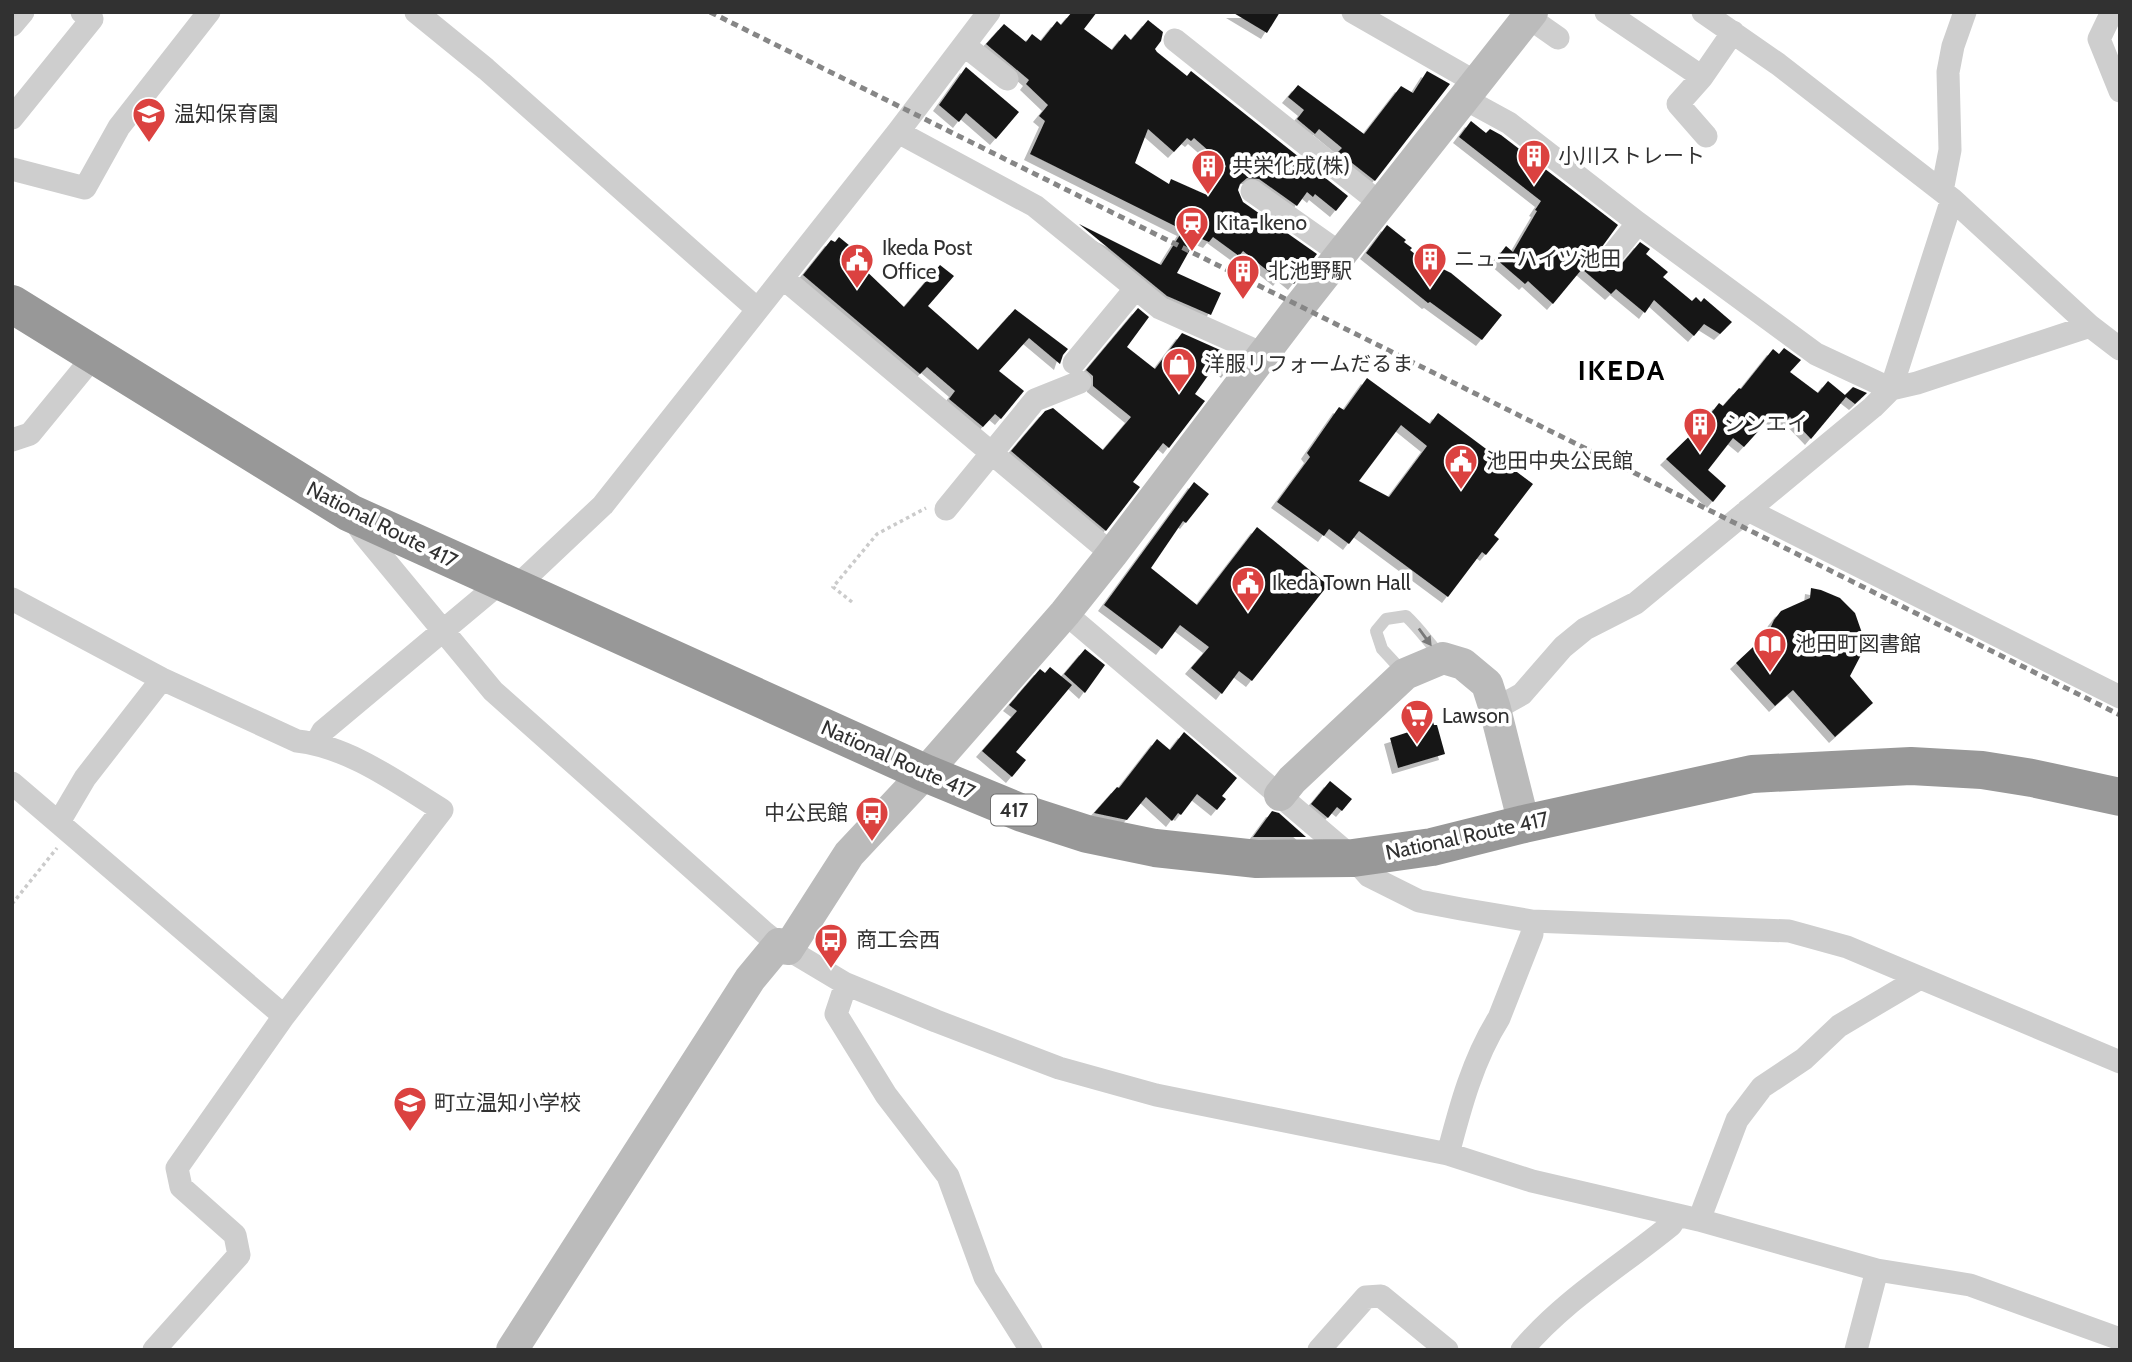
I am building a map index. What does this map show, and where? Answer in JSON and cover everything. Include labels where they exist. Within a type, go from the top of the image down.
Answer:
[{"type":"highway","name":"National Route 417","points":[[12,304],[349,513],[926,773],[1022,813],[1087,834],[1154,848],[1257,859],[1353,858],[1432,847],[1752,774],[1912,766],[1982,770],[2120,797]]},
{"type":"street","points":[[12,25],[23,12]]},
{"type":"street","points":[[12,118],[92,19],[82,12]]},
{"type":"street","points":[[416,12],[486,69],[757,309]]},
{"type":"street","points":[[316,744],[323,731],[444,631],[507,586],[603,505],[898,132],[989,12]]},
{"type":"street","points":[[1353,12],[1471,91],[1638,223],[1816,354],[1891,389],[1917,383],[2090,326]]},
{"type":"street","points":[[1606,12],[1702,77]]},
{"type":"street","points":[[1703,12],[1778,64],[1947,195],[2090,326],[2120,349]]},
{"type":"street","points":[[1495,709],[1522,694],[1563,648],[1585,629],[1636,603],[1873,407],[1891,389],[1947,195],[1950,150],[1948,72],[1953,46],[1965,12]]},
{"type":"street","points":[[2112,12],[2099,39],[2120,92]]},
{"type":"street","points":[[12,169],[85,188],[119,127],[202,14]]},
{"type":"street","points":[[512,1350],[750,979],[783,946],[849,855],[926,773],[1065,613],[1263,354],[1530,15],[1558,38]]},
{"type":"street","points":[[1706,136],[1678,104],[1702,77],[1733,32]]},
{"type":"street","points":[[1175,40],[1381,204]]},
{"type":"street","points":[[964,45],[1007,79]]},
{"type":"street","points":[[898,132],[1035,206],[1160,308],[1263,354]]},
{"type":"street","points":[[1252,191],[1341,254]]},
{"type":"street","points":[[1613,254],[1638,223]]},
{"type":"street","points":[[783,278],[1112,554]]},
{"type":"street","points":[[949,506],[1035,400],[1077,372],[1136,288]]},
{"type":"street","points":[[12,440],[30,435],[94,356]]},
{"type":"street","points":[[1748,510],[2117,690]]},
{"type":"street","points":[[349,513],[364,535],[493,691],[783,946],[846,984],[1059,1068],[1156,1095],[1447,1154],[1532,1181],[1688,1218],[1878,1270],[1970,1285],[2120,1339]]},
{"type":"street","points":[[12,599],[162,679],[297,741],[316,744],[368,766],[442,810],[284,1016],[177,1168],[181,1187],[236,1235],[239,1255],[154,1350]]},
{"type":"street","points":[[1065,613],[1280,795],[1370,876],[1419,901],[1532,920],[1789,931],[1847,947],[2120,1062]]},
{"type":"street","points":[[1280,795],[1292,780],[1405,674],[1443,658],[1463,664],[1487,684],[1524,824]]},
{"type":"street","points":[[65,827],[85,778],[162,679]]},
{"type":"street","points":[[12,783],[284,1016]]},
{"type":"street","points":[[1447,1154],[1464,1096],[1532,934],[1532,920]]},
{"type":"street","points":[[1522,1350],[1543,1325],[1577,1296],[1671,1225],[1688,1218],[1737,1120],[1762,1087],[1804,1059],[1839,1026],[1920,978]]},
{"type":"street","points":[[846,984],[836,1014],[886,1095],[948,1176],[985,1277],[1031,1350]]},
{"type":"street","points":[[1856,1350],[1878,1270]]},
{"type":"street","points":[[1319,1350],[1366,1297],[1381,1296],[1447,1350]]},
{"type":"lane","points":[[1405,674],[1382,649],[1376,631],[1386,620],[1406,616],[1443,658]]},
{"type":"path","points":[[852,602],[833,587],[877,534],[944,498],[949,506]]},
{"type":"path","points":[[12,904],[65,827]]},
{"type":"building","points":[[1072,12],[1097,12],[1084,29],[1112,50],[1125,34],[1131,40],[1148,20],[1163,32],[1155,49],[1157,52],[1187,76],[1191,71],[1348,196],[1336,211],[1315,194],[1313,197],[1307,192],[1297,206],[1259,179],[1247,178],[1240,184],[1238,190],[1243,202],[1317,254],[1294,284],[1283,275],[1279,280],[1243,251],[1239,256],[1213,237],[1209,242],[1197,237],[1177,273],[1221,293],[1211,315],[1167,296],[1079,224],[1161,265],[1183,230],[1030,154],[1045,121],[1039,116],[1048,105],[1026,84],[1029,80],[986,44],[1004,24],[1026,42],[1032,34],[1041,41],[1057,21],[1061,25]],"holes":[[[1148,129],[1174,152],[1187,138],[1191,141],[1194,138],[1226,166],[1207,195],[1171,179],[1169,184],[1135,163]]]},
{"type":"building","points":[[1232,12],[1280,12],[1267,33]]},
{"type":"building","points":[[966,67],[1019,112],[996,139],[966,113],[959,122],[939,105]]},
{"type":"building","points":[[1427,71],[1450,84],[1375,181],[1338,152],[1342,148],[1319,129],[1315,134],[1297,119],[1304,110],[1288,97],[1298,85],[1364,134],[1401,86],[1413,93]]},
{"type":"building","points":[[1471,121],[1486,133],[1490,129],[1501,135],[1618,225],[1599,251],[1600,260],[1605,265],[1619,267],[1640,242],[1650,249],[1646,254],[1668,272],[1663,277],[1692,301],[1696,297],[1701,302],[1704,298],[1732,322],[1720,334],[1704,324],[1694,336],[1654,300],[1645,313],[1616,289],[1611,294],[1582,269],[1553,304],[1528,281],[1525,284],[1496,259],[1506,246],[1513,252],[1541,201],[1459,137]]},
{"type":"building","points":[[1387,225],[1406,240],[1404,242],[1412,248],[1410,250],[1435,270],[1439,267],[1451,273],[1502,315],[1482,340],[1428,303],[1366,253]]},
{"type":"building","points":[[839,237],[866,259],[861,266],[904,307],[940,265],[954,276],[928,306],[978,350],[1015,309],[1068,349],[1060,364],[1029,338],[999,371],[1024,391],[1001,419],[995,414],[983,427],[949,399],[955,391],[927,367],[920,374],[803,275],[831,240],[835,242]]},
{"type":"building","points":[[1138,308],[1149,317],[1127,347],[1155,369],[1182,333],[1238,358],[1227,372],[1217,363],[1195,394],[1205,401],[1169,448],[1163,443],[1133,482],[1140,487],[1106,531],[1011,451],[1045,411],[1053,408],[1103,450],[1131,417],[1093,386],[1093,376],[1086,370]]},
{"type":"building","points":[[1784,348],[1801,360],[1790,372],[1818,393],[1828,381],[1845,395],[1853,387],[1867,393],[1855,404],[1846,397],[1811,439],[1790,417],[1785,422],[1779,415],[1774,420],[1771,417],[1744,447],[1733,438],[1708,470],[1726,486],[1713,502],[1666,459],[1704,422],[1719,403],[1723,406],[1739,388],[1741,389],[1773,349],[1779,354]]},
{"type":"building","name":"池田中央公民館","points":[[1367,378],[1430,424],[1438,413],[1533,484],[1494,535],[1499,539],[1486,555],[1482,552],[1448,597],[1359,531],[1349,544],[1329,529],[1324,536],[1277,502],[1310,457],[1307,453],[1339,407],[1344,410]],"holes":[[[1401,425],[1427,446],[1389,497],[1359,481]]]},
{"type":"building","name":"Ikeda Town Hall","points":[[1194,482],[1209,494],[1186,523],[1183,521],[1151,568],[1197,605],[1257,527],[1328,585],[1252,681],[1239,671],[1222,694],[1191,668],[1209,647],[1180,625],[1162,649],[1104,605]]},
{"type":"building","points":[[1811,588],[1840,598],[1855,613],[1862,633],[1861,655],[1850,676],[1873,703],[1835,737],[1793,690],[1775,706],[1736,663],[1768,633],[1781,611],[1810,598]]},
{"type":"building","points":[[1085,649],[1105,665],[1085,693],[1064,674]]},
{"type":"building","points":[[1050,667],[1072,685],[1016,752],[1026,760],[1012,777],[982,751],[1017,711],[1009,705],[1040,669],[1045,673]]},
{"type":"building","name":"Lawson","points":[[1433,722],[1437,725],[1445,754],[1398,768],[1390,738]]},
{"type":"building","points":[[1184,732],[1237,778],[1222,796],[1226,799],[1217,810],[1197,794],[1181,815],[1178,813],[1172,821],[1146,797],[1127,820],[1094,813],[1117,787],[1119,788],[1157,739],[1170,750]]},
{"type":"building","points":[[1330,781],[1352,799],[1342,811],[1337,807],[1328,818],[1311,804]]},
{"type":"building","points":[[1272,811],[1279,813],[1306,837],[1253,837]]},
{"type":"railway","points":[[710,12],[2120,715]]},
{"type":"place","name":"温知保育園","points":[[149,144]]},
{"type":"place","name":"小川ストレート","points":[[1534,186]]},
{"type":"place","name":"共栄化成(株)","points":[[1208,196]]},
{"type":"place","name":"Kita-Ikeno","points":[[1192,253]]},
{"type":"place","name":"ニューハイツ池田","points":[[1430,289]]},
{"type":"place","name":"Ikeda Post Office","points":[[857,290]]},
{"type":"place","name":"北池野駅","points":[[1243,301]]},
{"type":"place","name":"洋服リフォームだるま","points":[[1179,394]]},
{"type":"place","name":"シンエイ","points":[[1700,454]]},
{"type":"place","name":"池田中央公民館","points":[[1461,491]]},
{"type":"place","name":"Ikeda Town Hall","points":[[1248,613]]},
{"type":"place","name":"池田町図書館","points":[[1770,674]]},
{"type":"place","name":"Lawson","points":[[1417,746]]},
{"type":"place","name":"中公民館","points":[[872,843]]},
{"type":"place","name":"商工会西","points":[[831,970]]},
{"type":"place","name":"町立温知小学校","points":[[410,1133]]},
{"type":"district","name":"IKEDA","points":[[1622,370]]}]
